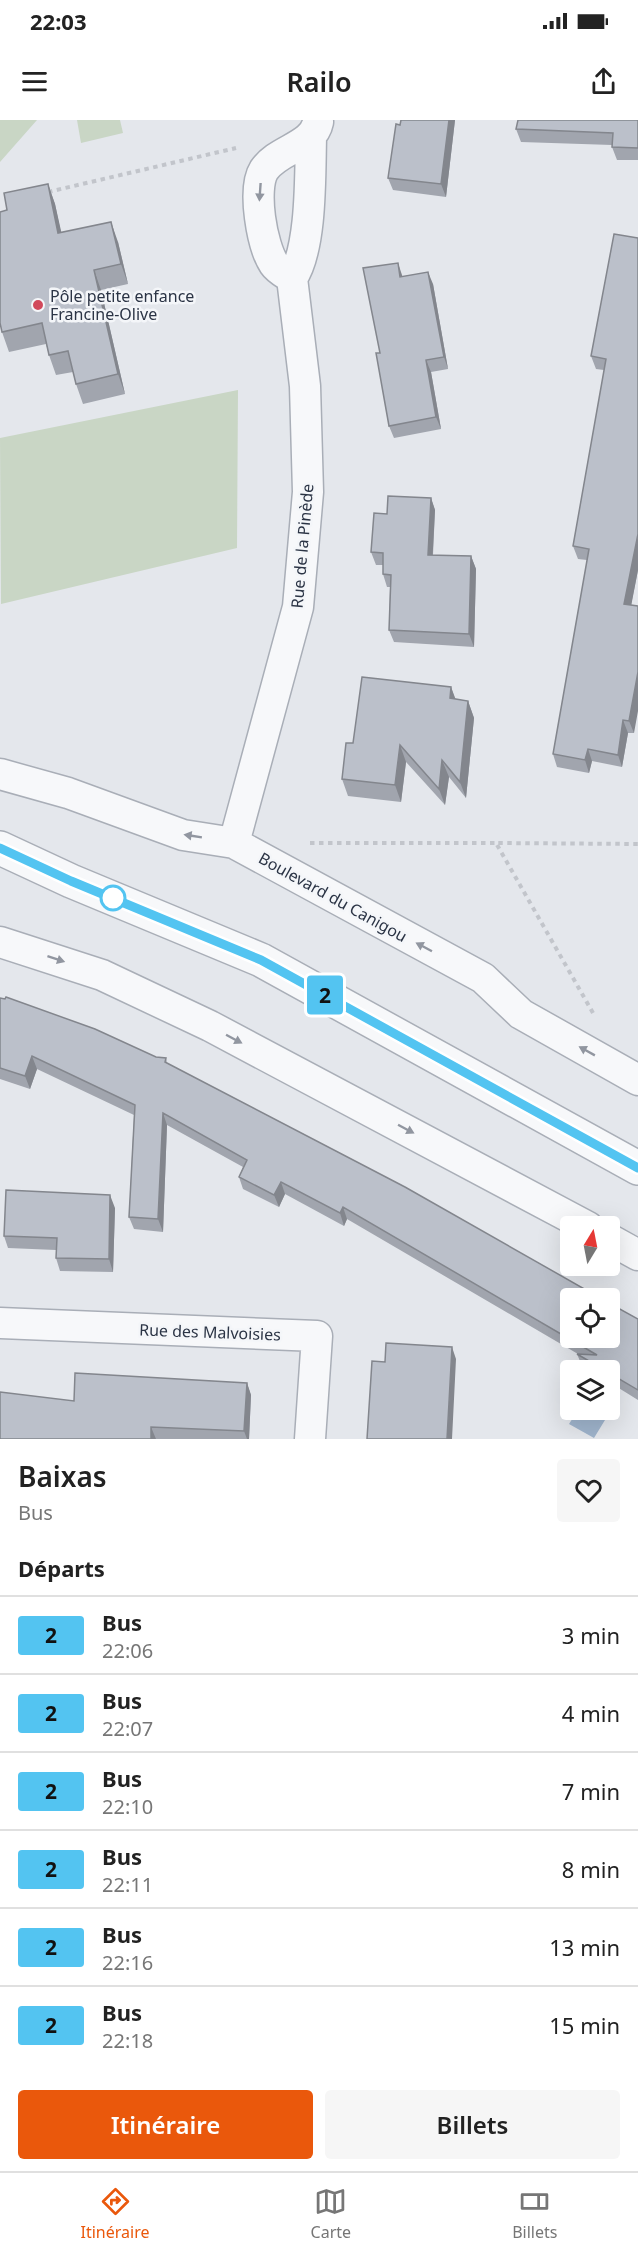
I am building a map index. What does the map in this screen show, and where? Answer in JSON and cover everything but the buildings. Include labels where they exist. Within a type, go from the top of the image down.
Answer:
[{"type":"street","name":"Rue de la Pinède","points":[[292,278],[274,266],[263,242],[258,191],[264,170],[315,129]]},
{"type":"street","name":"Rue de la Pinède","points":[[234,843],[298,607],[308,492],[305,386],[292,278],[301,265],[315,129]]},
{"type":"street","name":"Boulevard du Canigou","points":[[0,774],[68,793],[183,835],[234,843],[483,978],[521,1014],[638,1080]]},
{"type":"street","points":[[0,848],[71,881],[261,960],[638,1168]]},
{"type":"street","points":[[0,872],[71,881]]},
{"type":"street","points":[[0,942],[102,975],[210,1026],[567,1216]]},
{"type":"street","points":[[620,1245],[638,1255]]},
{"type":"street","name":"Rue des Malvoisies","points":[[0,1323],[317,1336],[310,1439]]},
{"type":"path","points":[[45,192],[237,148]]},
{"type":"path","points":[[306,843],[638,844]]},
{"type":"path","points":[[496,843],[594,1014]]},
{"type":"green space","points":[[0,120],[37,120],[0,162]]},
{"type":"green space","points":[[77,120],[120,120],[123,133],[81,143]]},
{"type":"green space","points":[[238,390],[237,548],[1,604],[0,438]]},
{"type":"water","points":[[572,1420],[605,1420],[594,1438],[569,1424]]},
{"type":"bus line","name":"2","points":[[0,848],[71,881],[153,913],[261,960],[638,1168]]},
{"type":"place","name":"Pôle petite enfance Francine-Olive","points":[[38,305]]}]
